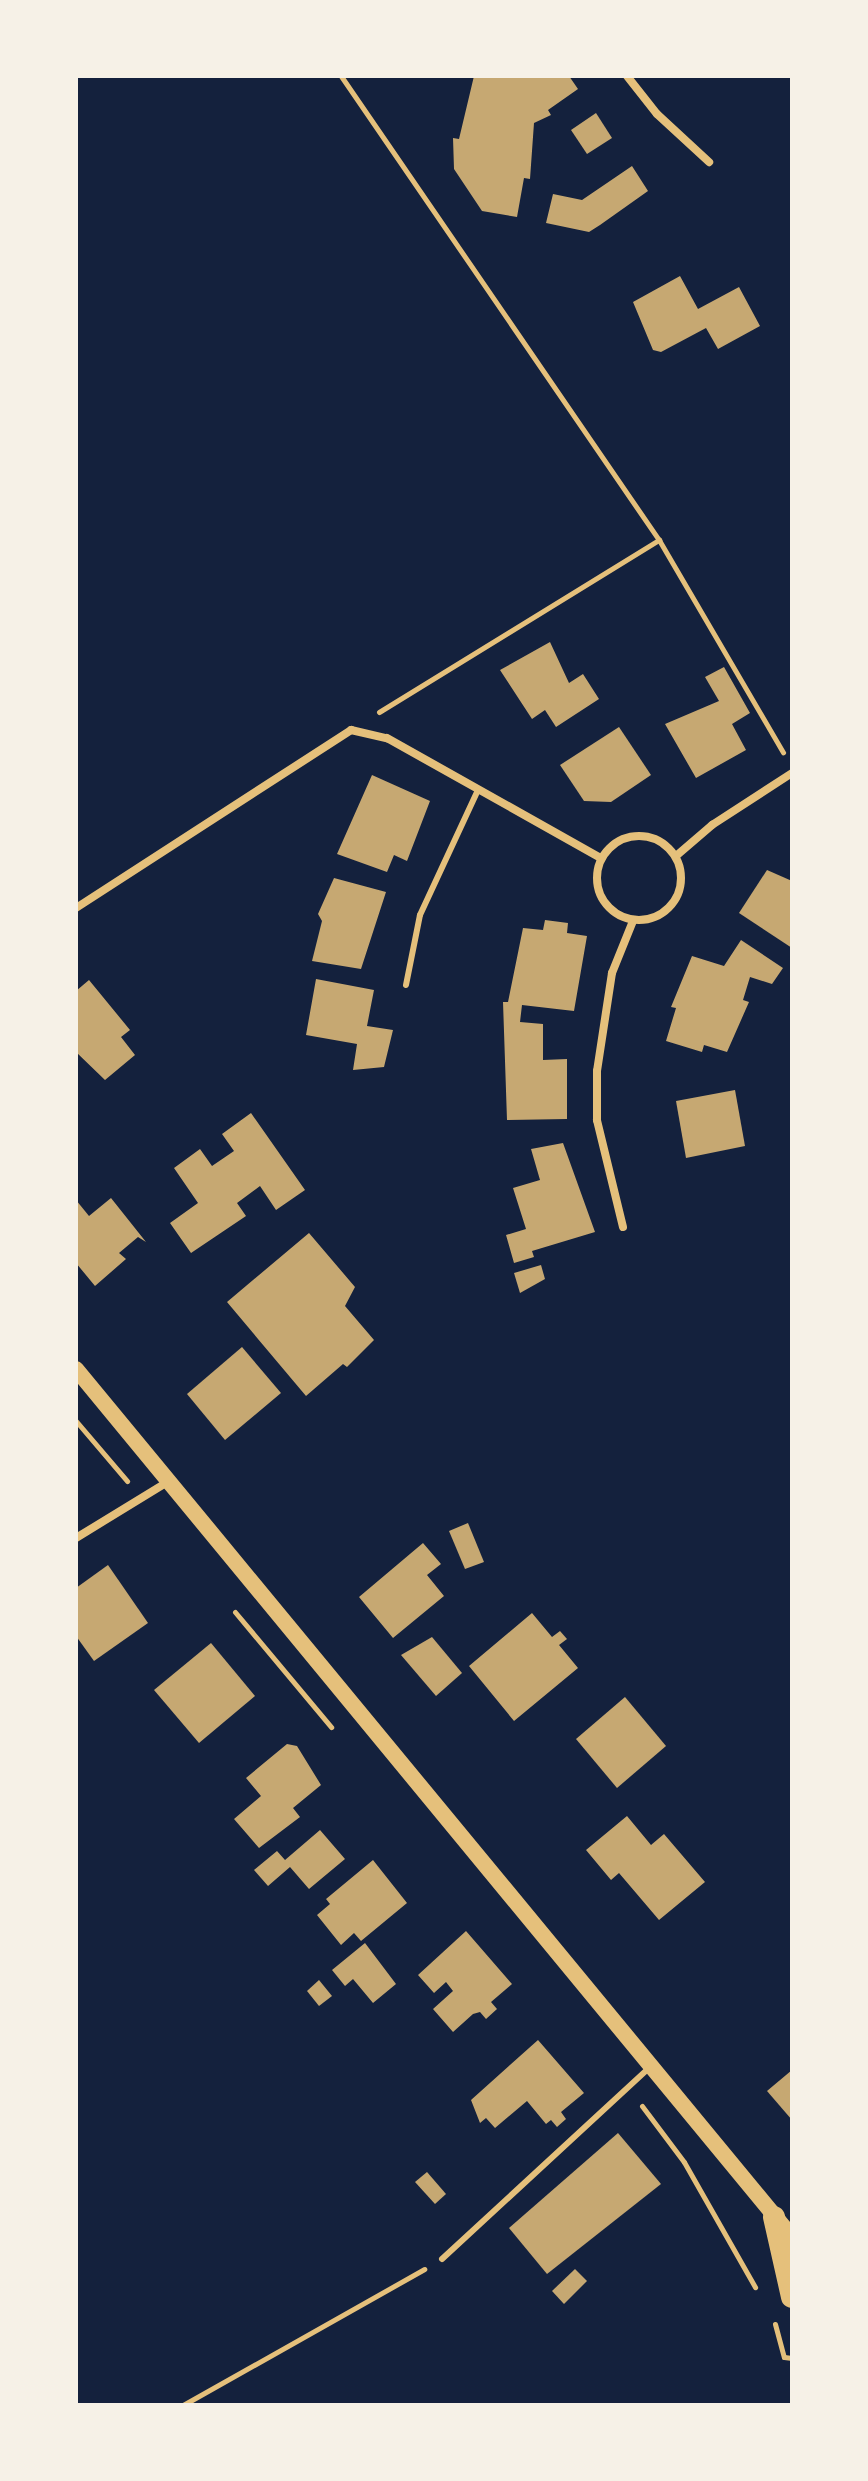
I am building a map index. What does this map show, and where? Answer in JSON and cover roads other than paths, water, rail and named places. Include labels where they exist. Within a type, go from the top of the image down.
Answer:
[{"type":"highway","points":[[774,2217],[792,2297]]},
{"type":"main road","points":[[76,1369],[653,2064],[792,2237]]},
{"type":"street","points":[[627,76],[657,114],[709,162]]},
{"type":"street","points":[[76,908],[351,730],[387,738],[601,858]]},
{"type":"street","points":[[676,856],[712,825],[792,773]]},
{"type":"street","points":[[638,835],[660,840],[676,856],[682,874],[679,893],[669,909],[652,919],[633,921],[614,913],[601,897],[596,877],[601,858],[617,842],[638,835]]},
{"type":"street","points":[[623,1227],[601,1145],[597,1071],[612,973],[633,921]]},
{"type":"street","points":[[76,1538],[169,1481]]},
{"type":"lane","points":[[406,985],[420,915],[478,790]]},
{"type":"lane","points":[[442,2259],[653,2064]]}]
